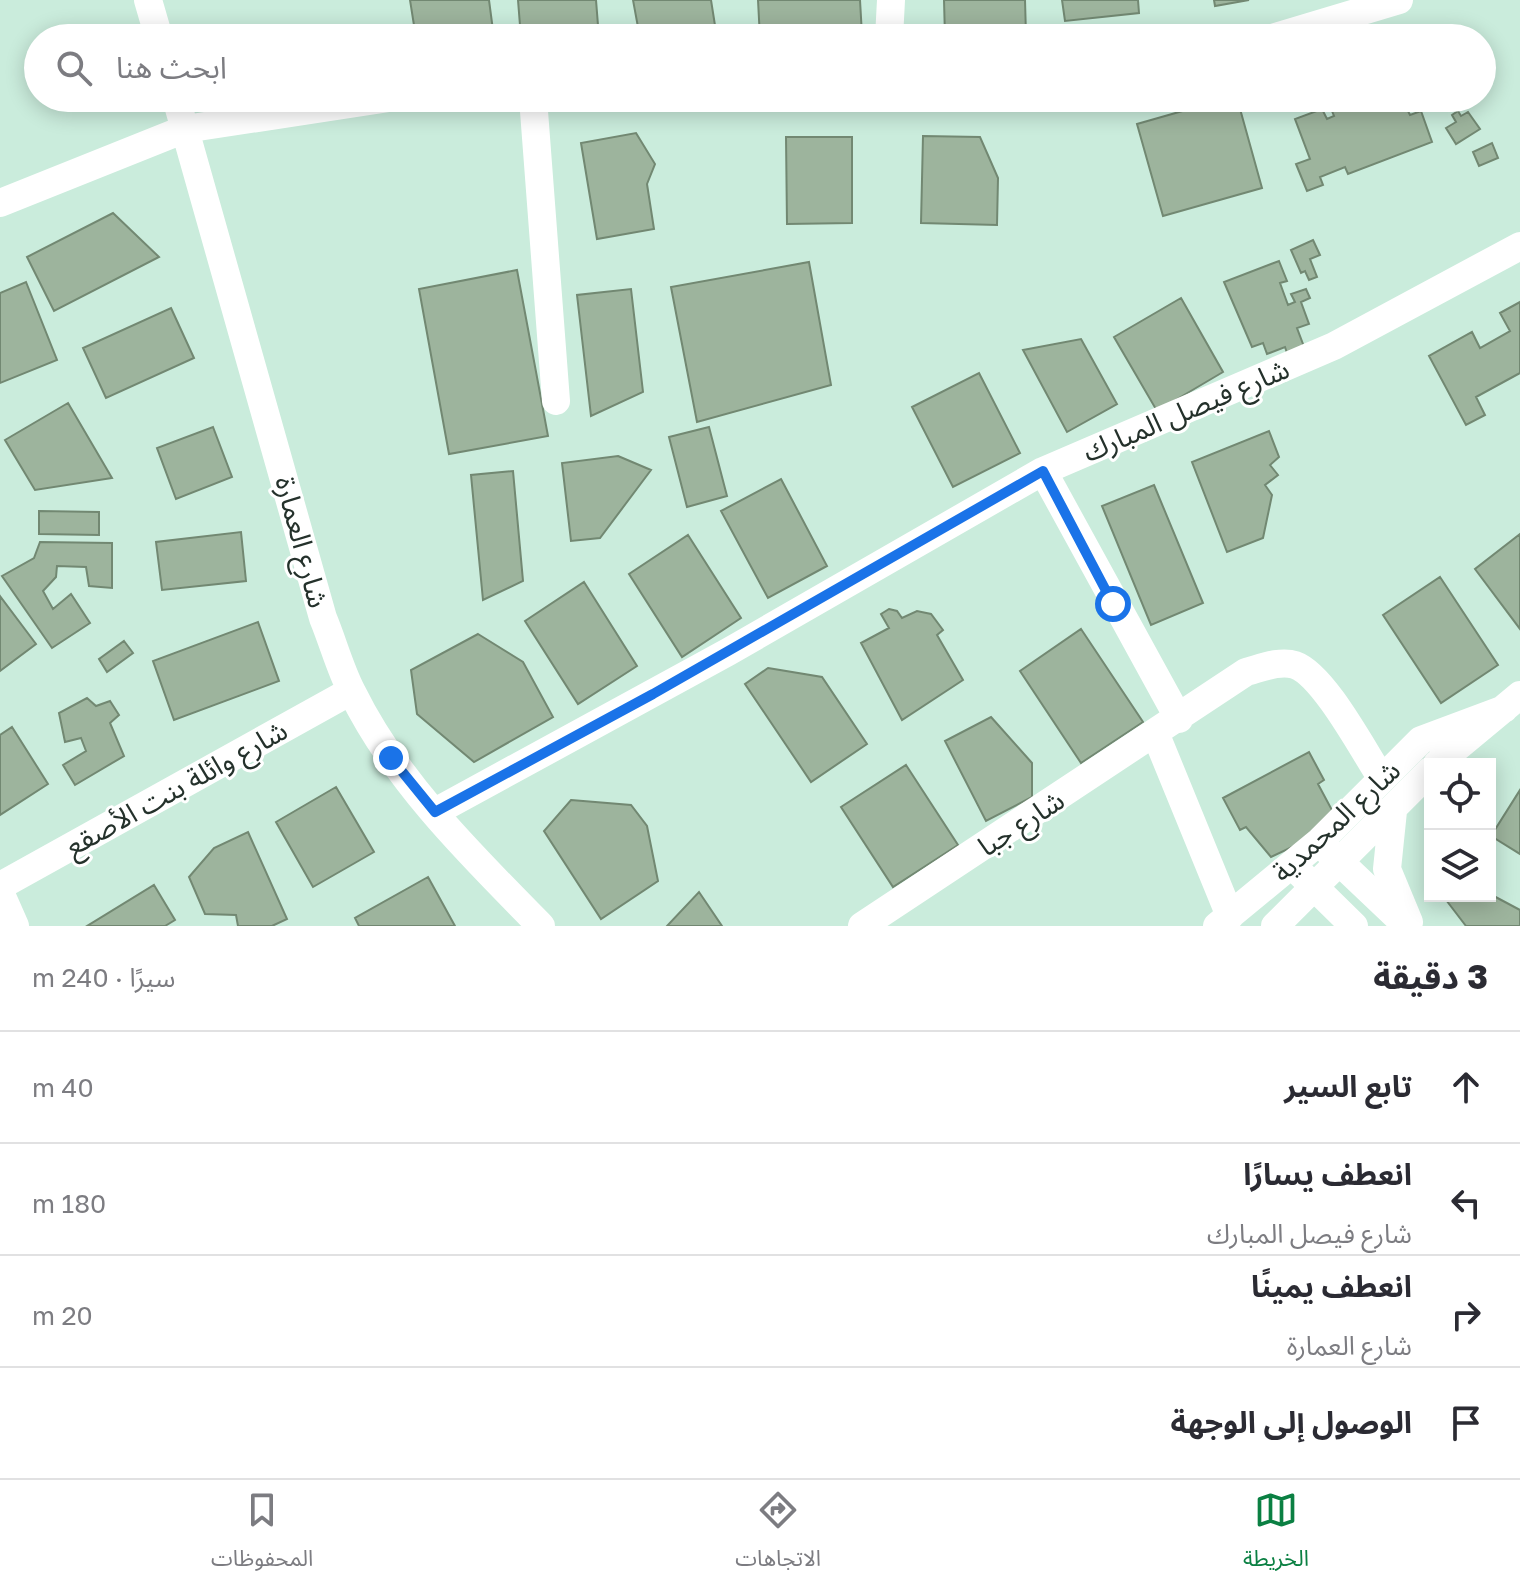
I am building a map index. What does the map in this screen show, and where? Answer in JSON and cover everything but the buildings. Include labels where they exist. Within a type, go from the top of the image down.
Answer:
[{"type":"street","points":[[148,0],[155,24]]},
{"type":"street","points":[[890,24],[891,0]]},
{"type":"street","points":[[1319,24],[1399,0]]},
{"type":"street","name":"شارع العمارة","points":[[180,112],[323,618],[351,691],[391,758],[435,812],[540,926]]},
{"type":"street","points":[[0,203],[185,129],[297,112]]},
{"type":"street","points":[[534,112],[556,401]]},
{"type":"street","name":"شارع فيصل المبارك","points":[[435,812],[691,673],[1043,471],[1334,346],[1520,246]]},
{"type":"street","points":[[1043,471],[1179,719]]},
{"type":"street","name":"شارع جبا","points":[[862,926],[1156,735],[1246,672],[1278,663],[1297,665],[1321,686],[1382,779]]},
{"type":"street","name":"شارع وائلة بنت الأصقع","points":[[0,886],[351,691]]},
{"type":"street","name":"شارع المحمدية","points":[[1444,758],[1512,702]]},
{"type":"street","name":"شارع المحمدية","points":[[1224,921],[1320,841],[1421,740],[1512,702]]},
{"type":"street","points":[[1156,735],[1224,921]]},
{"type":"street","name":"شارع المحمدية","points":[[1275,926],[1424,777]]},
{"type":"street","points":[[1393,811],[1387,869],[1409,926]]},
{"type":"street","points":[[1320,841],[1338,864],[1409,926]]},
{"type":"street","points":[[1293,864],[1312,889],[1354,926]]},
{"type":"street","points":[[0,892],[15,926]]},
{"type":"route","points":[[391,758],[435,812],[728,652],[1043,471],[1113,604]]}]
